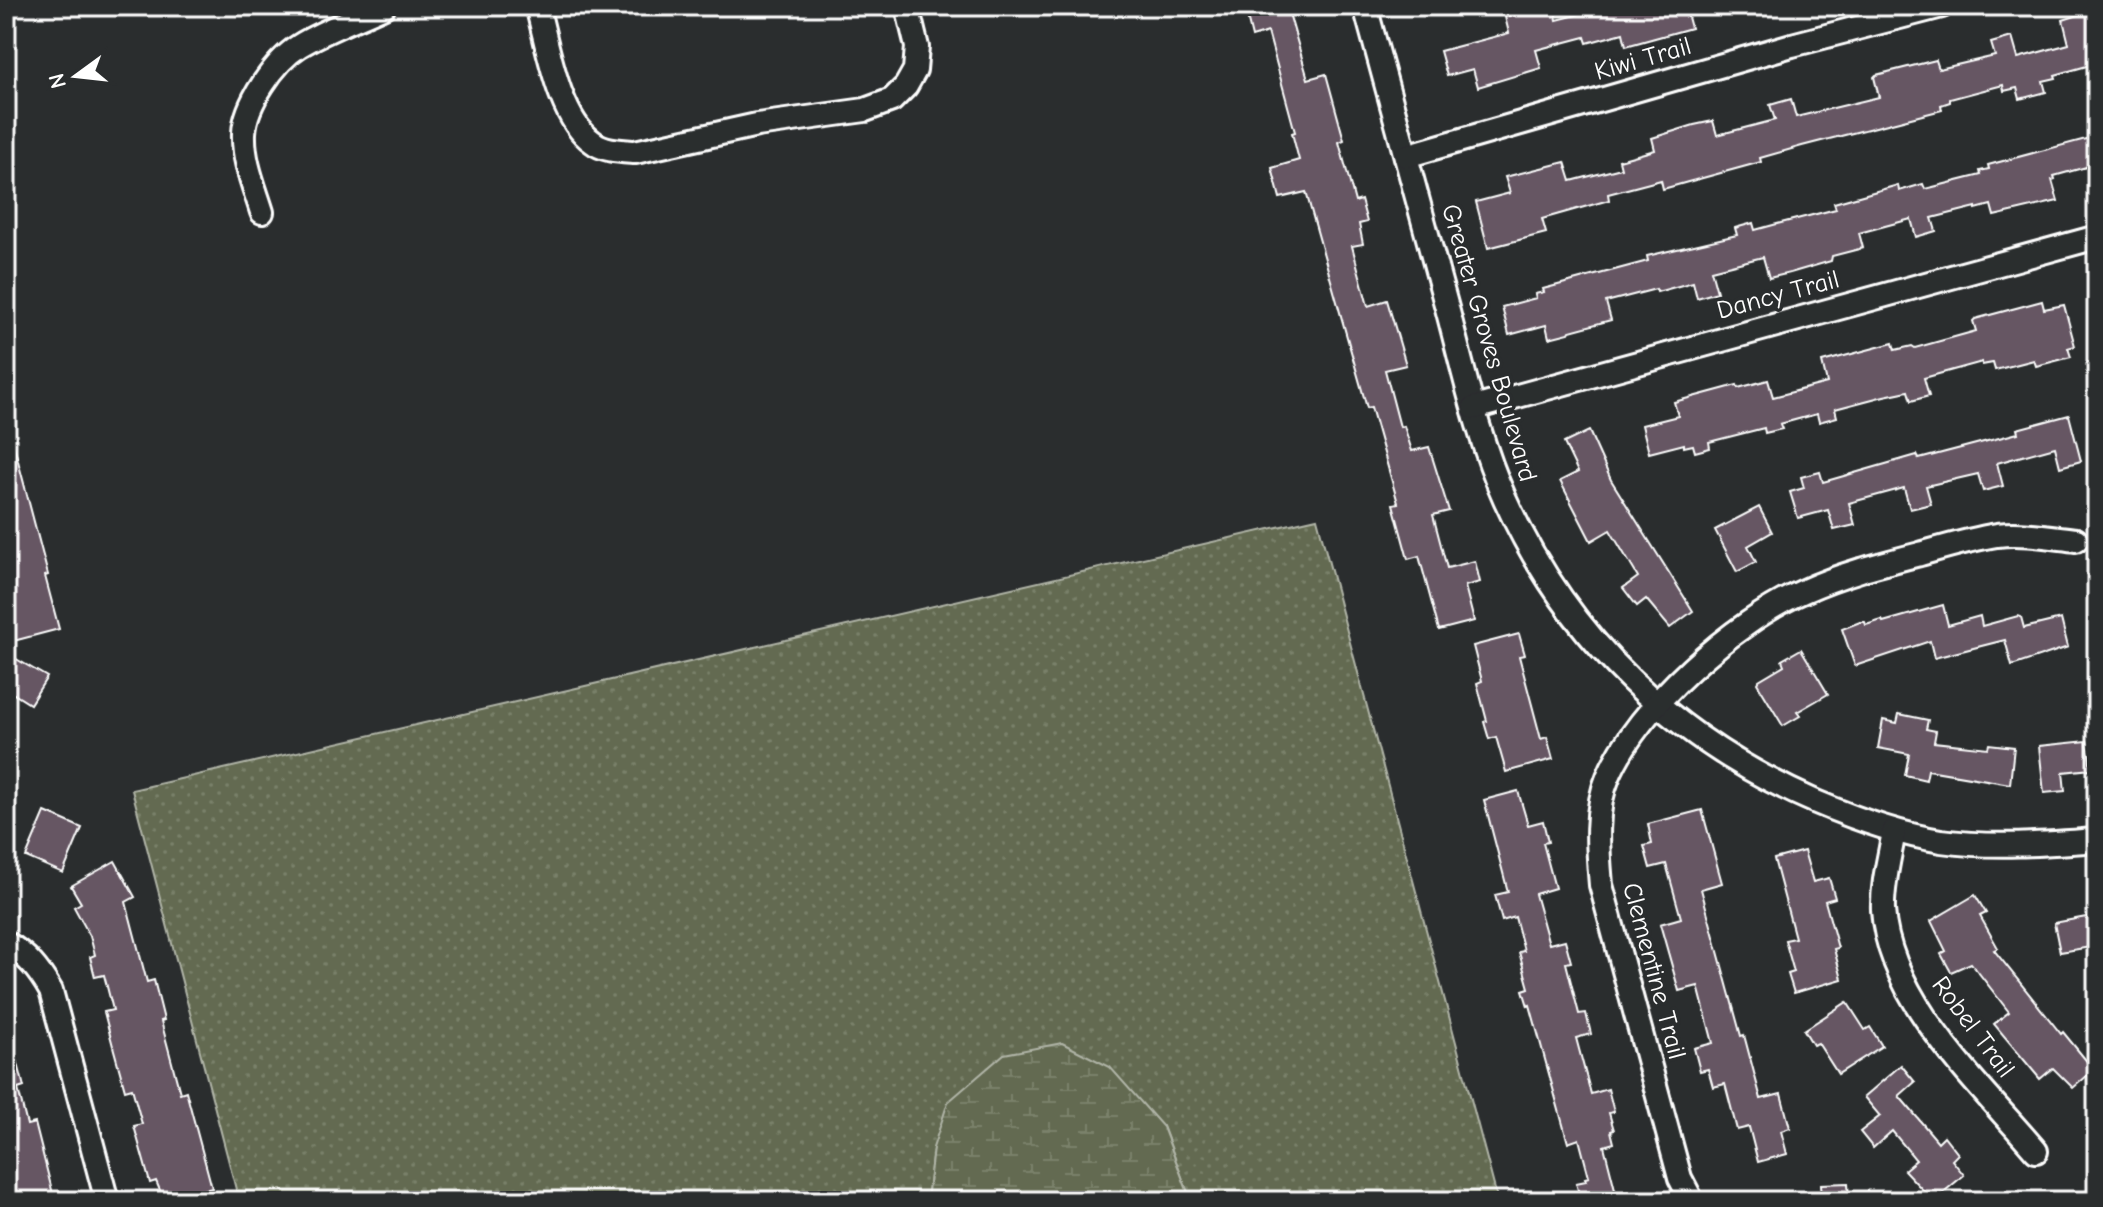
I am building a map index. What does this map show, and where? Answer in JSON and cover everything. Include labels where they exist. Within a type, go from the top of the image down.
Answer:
[{"type":"street","points":[[262,212],[247,167],[244,130],[254,98],[273,70],[298,47],[384,6]]},
{"type":"street","points":[[537,6],[566,108],[579,130],[594,144],[615,151],[635,152],[757,125],[865,110],[892,100],[906,86],[915,70],[917,47],[907,6]]},
{"type":"street","name":"Greater Groves Boulevard","points":[[1365,6],[1487,453],[1505,498],[1541,568],[1587,634],[1621,672],[1655,703],[1741,764],[1785,789],[1844,814],[1894,831],[1940,841],[1977,844],[2097,840]]},
{"type":"street","name":"Kiwi Trail","points":[[1406,156],[1792,45],[1942,6]]},
{"type":"street","name":"Dancy Trail","points":[[1474,408],[2097,237]]},
{"type":"street","name":"Clementine Trail","points":[[1692,1201],[1680,1178],[1604,903],[1598,848],[1601,804],[1619,755],[1655,703],[1737,632],[1771,607],[1804,591],[1867,568],[1997,535],[2022,534],[2076,540]]},
{"type":"street","name":"Robel Trail","points":[[1894,831],[1883,911],[1901,976],[1936,1033],[2036,1151]]},
{"type":"street","points":[[6,943],[26,956],[41,972],[51,991],[107,1201]]},
{"type":"green space","points":[[1317,518],[1498,1201],[1191,1201],[1163,1126],[933,1148],[927,1201],[239,1201],[132,790]]},
{"type":"green space","points":[[1062,1043],[1110,1067],[1163,1127],[1191,1201],[927,1201],[933,1148],[948,1102],[1004,1054]]},
{"type":"building","points":[[1287,6],[1308,79],[1326,74],[1344,140],[1339,142],[1355,202],[1361,200],[1367,222],[1359,224],[1363,244],[1352,246],[1368,306],[1387,300],[1406,365],[1385,370],[1400,427],[1404,426],[1412,451],[1429,447],[1449,511],[1433,515],[1447,568],[1475,561],[1480,582],[1465,586],[1474,621],[1439,630],[1419,556],[1408,559],[1393,504],[1398,503],[1371,407],[1367,408],[1306,192],[1280,198],[1272,168],[1299,160],[1292,133],[1295,132],[1268,32],[1252,37],[1245,9]]},
{"type":"building","points":[[1554,6],[1557,20],[1592,11],[1591,6],[1685,6],[1691,28],[1626,46],[1623,33],[1587,43],[1585,37],[1536,50],[1541,68],[1478,87],[1473,69],[1447,76],[1440,51],[1509,33],[1505,17]]},
{"type":"building","points":[[2097,9],[2097,49],[2091,51],[2094,64],[2043,81],[2046,92],[2020,99],[2017,88],[2004,91],[2003,85],[1950,99],[1950,102],[1941,105],[1942,110],[1760,158],[1761,162],[1663,189],[1661,180],[1608,194],[1609,200],[1542,219],[1546,233],[1488,248],[1476,202],[1510,193],[1505,177],[1565,162],[1571,181],[1621,168],[1619,160],[1655,150],[1652,138],[1694,125],[1713,121],[1717,135],[1775,120],[1770,105],[1791,99],[1796,117],[1879,97],[1876,75],[1936,60],[1939,69],[1995,56],[1991,43],[2012,37],[2018,58],[2069,44],[2063,20]]},
{"type":"building","points":[[2097,136],[2097,164],[2054,176],[2052,180],[2058,201],[1994,216],[1991,205],[1932,218],[1936,231],[1916,237],[1911,219],[1859,233],[1863,248],[1832,256],[1831,261],[1790,273],[1769,278],[1763,257],[1711,270],[1717,292],[1697,298],[1693,282],[1657,292],[1656,289],[1606,302],[1611,320],[1549,338],[1546,325],[1509,335],[1502,307],[1536,298],[1535,294],[1544,292],[1543,289],[1648,261],[1647,256],[1737,235],[1735,228],[1753,223],[1755,230],[1836,209],[1834,203],[1898,185],[1899,191],[1923,184],[1925,189],[1981,175],[1980,171],[1989,169],[1988,165]]},
{"type":"building","points":[[2042,301],[2044,309],[2064,305],[2075,346],[2068,348],[2071,357],[2036,366],[2034,360],[1995,370],[1993,363],[1982,365],[1982,362],[1924,378],[1929,396],[1911,401],[1908,391],[1835,409],[1837,417],[1819,422],[1817,414],[1780,424],[1782,429],[1765,433],[1764,428],[1709,442],[1710,448],[1695,452],[1693,445],[1684,447],[1684,444],[1649,453],[1642,425],[1678,416],[1674,402],[1768,380],[1773,397],[1827,383],[1822,362],[1893,343],[1895,350],[1915,348],[1976,331],[1975,319]]},
{"type":"building","points":[[2069,415],[2081,461],[2060,467],[2055,447],[1997,463],[2003,486],[1983,491],[1978,474],[1926,486],[1931,504],[1910,509],[1904,488],[1849,503],[1855,525],[1834,530],[1828,510],[1798,518],[1790,492],[1804,488],[1801,477],[1820,472],[1823,482],[1917,455],[1919,459],[2018,433],[2017,429]]},
{"type":"building","points":[[1589,431],[1611,480],[1693,611],[1670,628],[1646,599],[1637,606],[1623,588],[1638,577],[1610,530],[1591,541],[1560,481],[1578,472],[1564,443]]},
{"type":"building","points":[[12,438],[59,629],[6,643],[6,439]]},
{"type":"building","points":[[1759,507],[1772,532],[1748,546],[1756,562],[1737,572],[1715,530]]},
{"type":"building","points":[[1943,605],[1948,625],[1980,616],[1982,626],[2018,616],[2024,628],[2061,619],[2068,647],[2012,666],[2005,640],[1934,658],[1930,641],[1855,666],[1842,629],[1860,622],[1866,625],[1883,622]]},
{"type":"building","points":[[1519,634],[1525,655],[1519,656],[1541,739],[1547,737],[1553,759],[1506,772],[1496,737],[1489,739],[1484,722],[1487,721],[1477,683],[1482,681],[1473,646]]},
{"type":"building","points":[[1801,649],[1828,694],[1797,712],[1800,716],[1783,726],[1757,683],[1784,665],[1782,660]]},
{"type":"building","points":[[6,653],[47,677],[30,704],[6,689]]},
{"type":"building","points":[[1899,714],[1928,720],[1926,729],[1936,731],[1934,742],[1988,748],[1989,744],[2014,747],[2010,784],[1928,770],[1926,780],[1905,775],[1909,754],[1878,748],[1883,720],[1897,723]]},
{"type":"building","points":[[2087,741],[2091,769],[2063,772],[2065,791],[2044,793],[2039,746]]},
{"type":"building","points":[[1518,791],[1528,825],[1543,821],[1548,842],[1543,843],[1555,888],[1535,894],[1549,944],[1565,940],[1571,962],[1566,963],[1579,1014],[1586,1013],[1591,1034],[1576,1038],[1591,1094],[1608,1089],[1614,1112],[1609,1113],[1614,1143],[1604,1146],[1618,1201],[1581,1201],[1576,1183],[1589,1177],[1579,1139],[1568,1143],[1530,1005],[1523,990],[1529,988],[1519,952],[1524,951],[1515,917],[1502,921],[1495,895],[1508,892],[1484,800]]},
{"type":"building","points":[[1702,810],[1722,883],[1701,889],[1741,1036],[1744,1035],[1761,1099],[1781,1094],[1790,1128],[1781,1131],[1787,1154],[1758,1162],[1749,1127],[1737,1130],[1725,1084],[1713,1087],[1708,1069],[1700,1071],[1694,1048],[1713,1043],[1698,986],[1679,991],[1660,924],[1681,918],[1666,864],[1650,868],[1644,846],[1652,844],[1648,824]]},
{"type":"building","points":[[45,812],[82,828],[63,873],[26,857]]},
{"type":"building","points":[[1804,851],[1813,882],[1829,878],[1835,898],[1825,901],[1838,948],[1834,949],[1842,979],[1794,993],[1788,974],[1794,972],[1785,940],[1795,938],[1774,859]]},
{"type":"building","points":[[115,861],[135,897],[126,902],[147,982],[154,980],[180,1093],[186,1091],[212,1188],[164,1200],[156,1181],[150,1183],[134,1126],[142,1124],[132,1088],[125,1090],[104,1012],[113,1010],[104,975],[95,977],[90,957],[95,955],[90,936],[74,907],[81,903],[71,886]]},
{"type":"building","points":[[1975,895],[1986,913],[1980,916],[1998,948],[1994,950],[2094,1070],[2073,1088],[2053,1068],[2040,1079],[1994,1024],[2009,1012],[1971,963],[1951,972],[1941,954],[1946,951],[1931,921]]},
{"type":"building","points":[[2097,915],[2097,946],[2060,952],[2054,923]]},
{"type":"building","points":[[1847,1002],[1865,1030],[1870,1027],[1882,1046],[1838,1074],[1818,1043],[1813,1045],[1804,1030]]},
{"type":"building","points":[[12,1040],[24,1087],[18,1089],[27,1125],[35,1123],[54,1198],[44,1201],[6,1201],[6,1041]]},
{"type":"building","points":[[1901,1065],[1915,1082],[1899,1096],[1938,1142],[1944,1136],[1958,1154],[1952,1160],[1964,1175],[1933,1201],[1904,1170],[1916,1160],[1892,1131],[1873,1148],[1860,1132],[1880,1116],[1864,1097]]},
{"type":"building","points":[[1848,1183],[1849,1201],[1822,1201],[1821,1184]]}]
